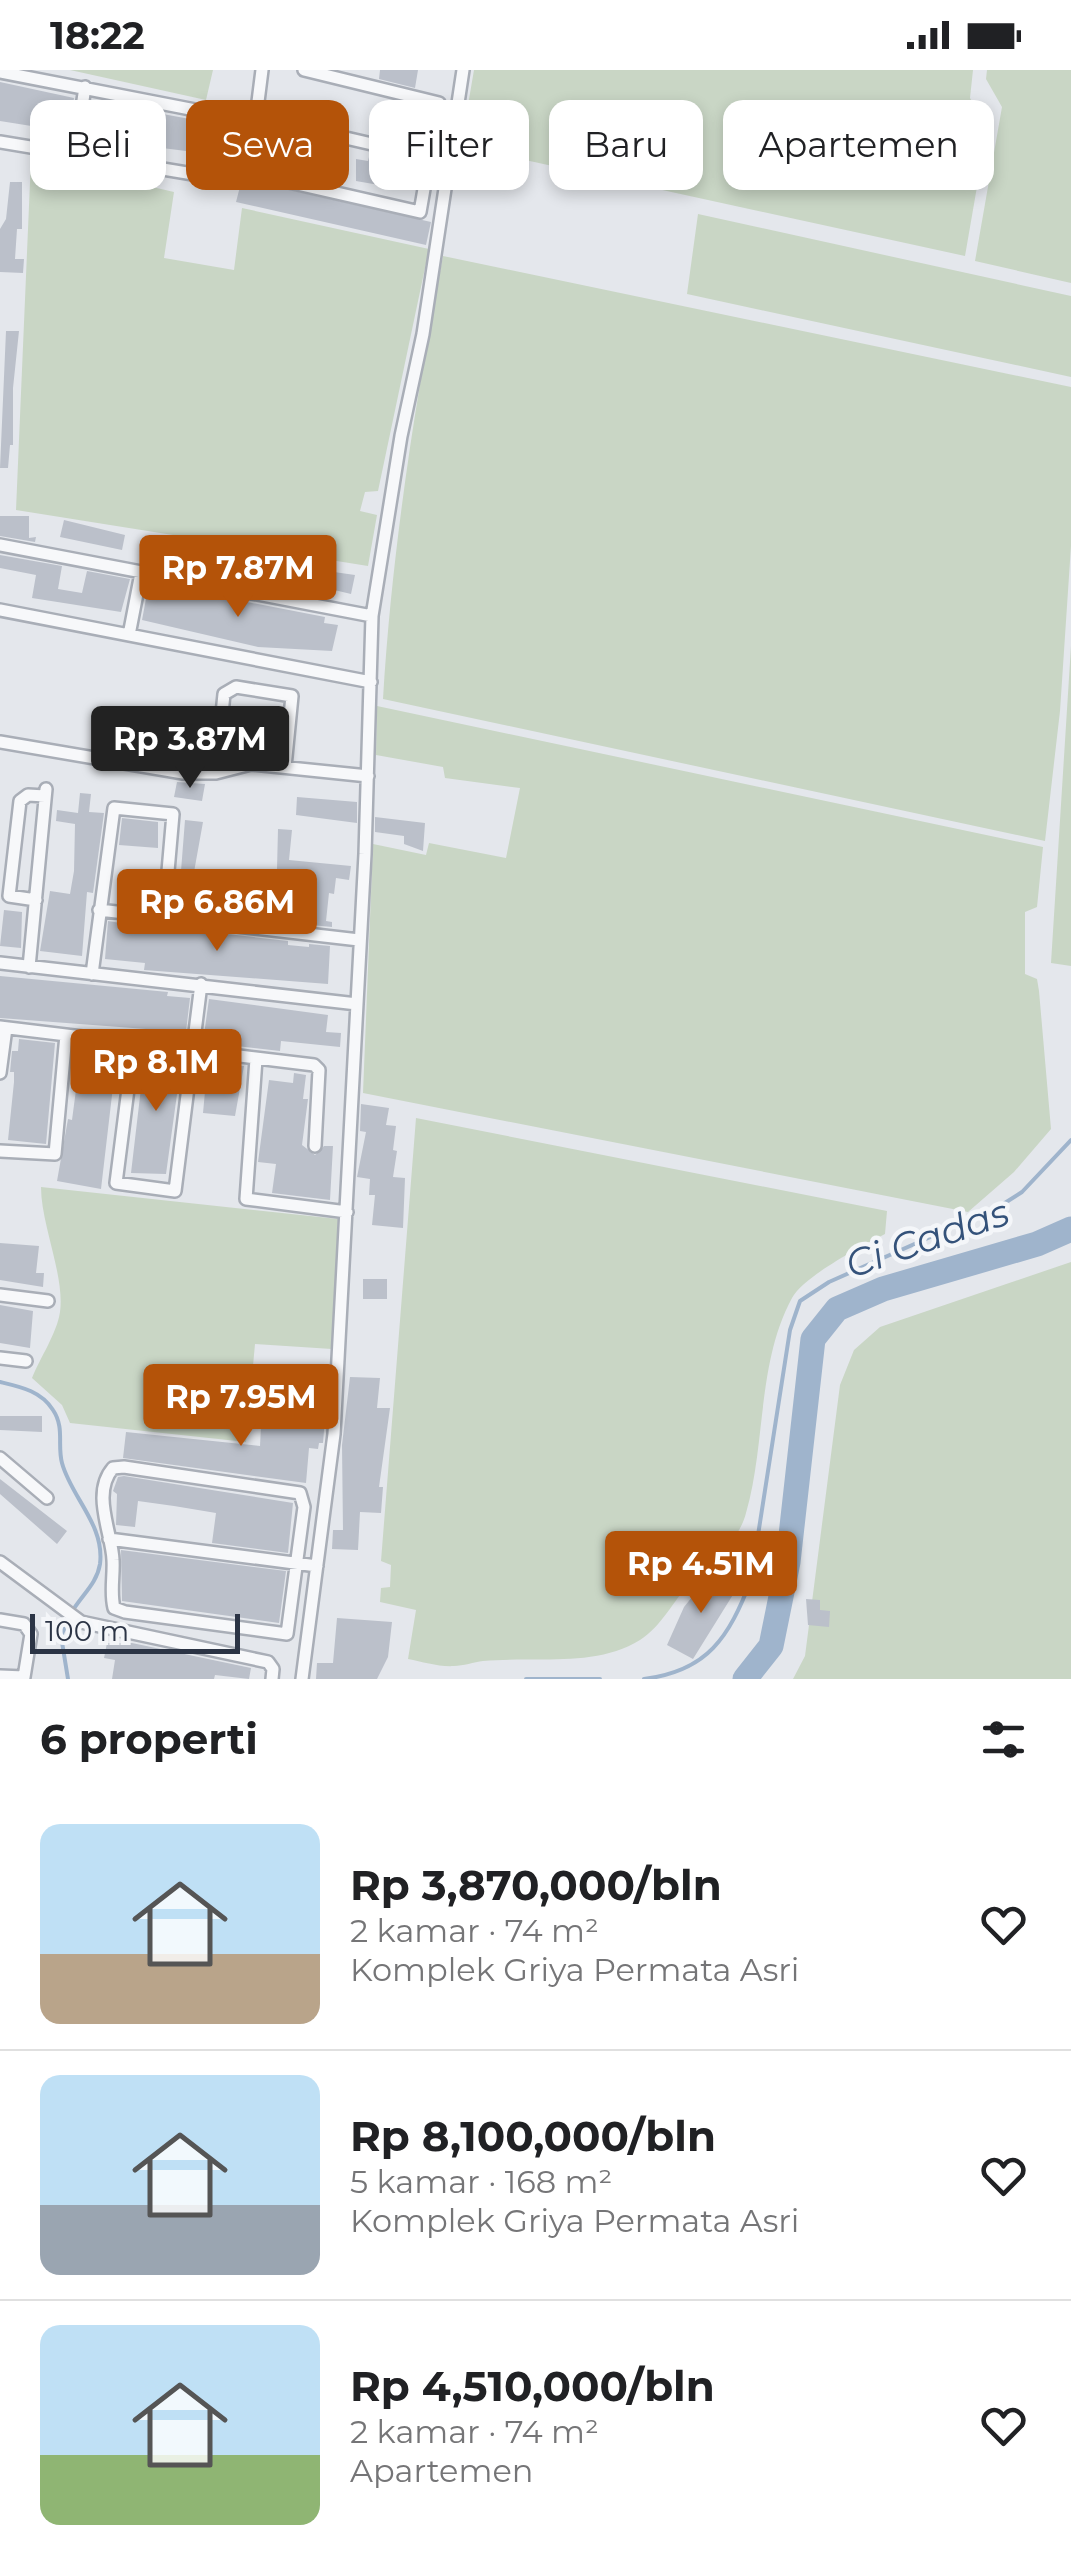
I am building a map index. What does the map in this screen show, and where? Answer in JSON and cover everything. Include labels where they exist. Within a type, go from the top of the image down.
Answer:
[{"type":"street","points":[[258,100],[262,70]]},
{"type":"street","points":[[304,70],[437,100]]},
{"type":"street","points":[[459,100],[463,70]]},
{"type":"street","points":[[0,72],[146,100]]},
{"type":"street","points":[[83,100],[85,87]]},
{"type":"street","points":[[166,104],[230,121],[228,173],[218,178],[166,169]]},
{"type":"street","points":[[0,142],[30,147]]},
{"type":"street","points":[[315,190],[416,213],[423,210],[426,190]]},
{"type":"street","points":[[302,1679],[334,1434],[358,1004],[372,616],[445,190]]},
{"type":"street","points":[[0,545],[372,616]]},
{"type":"street","points":[[129,636],[141,572]]},
{"type":"street","points":[[0,610],[371,682]]},
{"type":"street","points":[[216,773],[224,694],[236,686],[292,696],[284,767]]},
{"type":"street","points":[[0,742],[183,773],[216,773],[251,764],[368,776]]},
{"type":"street","points":[[30,967],[36,900],[45,792],[20,801],[9,896],[36,900]]},
{"type":"street","points":[[92,974],[114,808],[169,812],[175,819],[164,918]]},
{"type":"street","points":[[99,910],[359,940]]},
{"type":"street","points":[[0,964],[358,1004]]},
{"type":"street","points":[[134,1042],[117,1185],[178,1190],[201,984]]},
{"type":"street","points":[[0,1073],[3,1028],[195,1049],[318,1068],[315,1146]]},
{"type":"street","points":[[0,1151],[56,1154],[66,1035]]},
{"type":"street","points":[[256,1059],[246,1199],[347,1212]]},
{"type":"street","points":[[0,1295],[48,1300]]},
{"type":"street","points":[[0,1358],[26,1361]]},
{"type":"street","points":[[0,1458],[47,1498]]},
{"type":"street","points":[[113,1468],[296,1490],[303,1498],[290,1628],[281,1634],[118,1611],[112,1603],[114,1557],[109,1539],[104,1508],[108,1474],[113,1468]]},
{"type":"street","points":[[109,1539],[317,1566]]},
{"type":"street","points":[[0,1562],[81,1622],[268,1662],[273,1669],[272,1679]]},
{"type":"street","points":[[0,1620],[30,1628],[24,1678],[0,1676]]},
{"type":"green space","points":[[70,70],[213,70],[206,100]]},
{"type":"green space","points":[[474,70],[973,70],[971,100],[723,100],[723,190],[976,190],[965,256],[663,190],[703,190],[703,100],[549,100],[549,165],[529,161],[529,100],[469,100]]},
{"type":"green space","points":[[987,70],[1071,70],[1071,283],[975,261],[987,190],[994,190],[994,153],[1002,107],[986,79]]},
{"type":"green space","points":[[30,182],[30,190],[174,192],[164,258],[234,270],[242,208],[429,249],[378,491],[365,492],[360,511],[377,515],[368,566],[16,510]]},
{"type":"green space","points":[[698,214],[1071,296],[1071,377],[687,294]]},
{"type":"green space","points":[[443,256],[1071,387],[1071,546],[1060,711],[1045,841],[383,699],[406,476]]},
{"type":"green space","points":[[1071,646],[1071,966],[1051,963]]},
{"type":"green space","points":[[377,706],[1043,847],[1037,907],[1025,912],[1025,974],[1037,979],[1051,1129],[1014,1172],[968,1212],[363,1093],[373,844],[426,855],[429,843],[506,858],[520,788],[445,778],[443,767],[376,755]]},
{"type":"green space","points":[[416,1118],[887,1211],[885,1234],[821,1271],[792,1298],[773,1349],[752,1487],[737,1534],[690,1583],[655,1628],[622,1649],[584,1658],[431,1664],[408,1659],[416,1610],[380,1602],[381,1588],[390,1587],[391,1565],[381,1561]]},
{"type":"green space","points":[[41,1187],[338,1219],[332,1349],[255,1344],[246,1442],[70,1423],[62,1405],[32,1378],[52,1337],[61,1298]]},
{"type":"green space","points":[[1071,1262],[1071,1679],[793,1679],[805,1656],[840,1385],[854,1350],[880,1327]]},
{"type":"building","points":[[380,70],[418,70],[415,88],[379,79]]},
{"type":"building","points":[[0,82],[74,98],[30,100],[30,126],[0,121]]},
{"type":"building","points":[[166,115],[186,118],[186,151],[166,148]]},
{"type":"building","points":[[369,157],[369,183],[356,181],[356,159],[368,161]]},
{"type":"building","points":[[10,182],[22,182],[22,229],[17,229],[15,259],[24,259],[23,273],[0,272],[0,229],[6,219]]},
{"type":"building","points":[[239,190],[290,190],[431,222],[426,245],[236,202]]},
{"type":"building","points":[[6,331],[19,331],[13,445],[8,468],[0,468]]},
{"type":"building","points":[[0,516],[29,516],[29,538],[36,537],[35,542],[0,536]]},
{"type":"building","points":[[64,520],[125,535],[122,550],[60,537]]},
{"type":"building","points":[[151,537],[355,575],[351,594],[263,573],[148,553]]},
{"type":"building","points":[[0,555],[62,566],[58,589],[82,593],[87,571],[130,579],[121,612],[32,598],[36,575],[0,568]]},
{"type":"building","points":[[149,583],[325,617],[324,623],[338,625],[332,651],[258,647],[142,620]]},
{"type":"building","points":[[177,782],[205,784],[202,801],[174,797]]},
{"type":"building","points":[[80,793],[91,794],[89,812],[104,813],[93,893],[87,892],[82,956],[40,951],[50,891],[70,894],[74,871],[75,824],[56,821],[57,810],[78,813]]},
{"type":"building","points":[[297,797],[357,802],[357,823],[296,815]]},
{"type":"building","points":[[375,817],[425,823],[423,851],[404,844],[404,836],[375,832]]},
{"type":"building","points":[[122,818],[158,822],[158,848],[119,845]]},
{"type":"building","points":[[185,820],[203,822],[194,872],[181,871]]},
{"type":"building","points":[[278,829],[292,830],[289,860],[351,866],[349,880],[336,878],[334,894],[329,893],[326,921],[332,922],[332,927],[311,925],[313,917],[289,914],[288,922],[250,918],[252,906],[270,908],[271,899],[292,897],[295,871],[277,869]]},
{"type":"building","points":[[176,891],[215,896],[213,907],[174,907]]},
{"type":"building","points":[[4,910],[22,912],[21,948],[0,946]]},
{"type":"building","points":[[108,921],[191,934],[191,930],[288,941],[288,945],[330,946],[328,984],[144,970],[145,963],[105,959]]},
{"type":"building","points":[[0,976],[168,992],[167,996],[190,998],[185,1040],[147,1035],[146,1029],[0,1018]]},
{"type":"building","points":[[209,999],[328,1015],[326,1032],[341,1033],[340,1047],[281,1041],[280,1051],[203,1042]]},
{"type":"building","points":[[19,1039],[55,1043],[46,1144],[8,1140],[14,1082],[14,1072],[10,1072],[12,1051],[18,1051]]},
{"type":"building","points":[[81,1052],[116,1061],[101,1189],[57,1181],[68,1119],[72,1120]]},
{"type":"building","points":[[145,1054],[182,1058],[166,1174],[131,1173]]},
{"type":"building","points":[[233,1065],[244,1066],[235,1116],[203,1113],[207,1070],[232,1073]]},
{"type":"building","points":[[294,1073],[306,1075],[303,1099],[308,1099],[302,1145],[315,1155],[324,1146],[333,1146],[330,1200],[272,1193],[276,1164],[258,1162],[269,1080],[293,1083]]},
{"type":"building","points":[[361,1104],[389,1108],[386,1125],[396,1126],[393,1177],[405,1178],[403,1228],[372,1225],[375,1195],[369,1195],[370,1179],[357,1177],[366,1132],[360,1131]]},
{"type":"building","points":[[0,1243],[39,1246],[36,1273],[44,1273],[43,1287],[0,1280]]},
{"type":"building","points":[[363,1279],[387,1279],[387,1299],[363,1299]]},
{"type":"building","points":[[0,1305],[33,1311],[30,1348],[0,1343]]},
{"type":"building","points":[[350,1377],[380,1378],[377,1408],[390,1408],[379,1487],[383,1487],[381,1513],[360,1512],[358,1550],[332,1549],[333,1530],[343,1530],[342,1445]]},
{"type":"building","points":[[295,1402],[323,1405],[325,1418],[323,1443],[319,1443],[318,1449],[309,1448],[306,1483],[123,1458],[126,1432],[260,1446],[261,1427],[292,1428]]},
{"type":"building","points":[[0,1416],[42,1416],[42,1432],[0,1430]]},
{"type":"building","points":[[118,1477],[293,1503],[288,1553],[212,1543],[216,1513],[174,1506],[138,1501],[135,1527],[116,1525],[117,1494],[113,1491]]},
{"type":"building","points":[[0,1479],[67,1531],[57,1544],[0,1494]]},
{"type":"building","points":[[121,1550],[286,1571],[279,1623],[122,1601]]},
{"type":"building","points":[[723,1574],[739,1585],[693,1659],[667,1645],[684,1607],[705,1581],[714,1587]]},
{"type":"building","points":[[806,1599],[820,1600],[820,1610],[830,1611],[829,1627],[808,1625]]},
{"type":"building","points":[[337,1618],[392,1622],[388,1657],[377,1679],[316,1679],[317,1663],[333,1663]]},
{"type":"building","points":[[107,1643],[132,1643],[251,1668],[249,1679],[215,1675],[214,1679],[112,1679],[115,1660],[104,1658]]},
{"type":"waterway","points":[[644,1679],[666,1675],[700,1659],[724,1634],[743,1600],[751,1580],[790,1330],[800,1301],[829,1282],[1000,1206],[1022,1192],[1071,1140]]},
{"type":"waterway","name":"Ci Cadas","points":[[745,1679],[771,1646],[788,1562],[813,1339],[837,1309],[883,1289],[1037,1244],[1071,1229]]},
{"type":"waterway","points":[[0,1382],[36,1394],[53,1410],[59,1423],[66,1476],[93,1524],[100,1564],[93,1583],[73,1610]]},
{"type":"waterway","points":[[68,1679],[61,1636],[69,1618]]},
{"type":"waterway","points":[[526,1679],[600,1679]]}]
